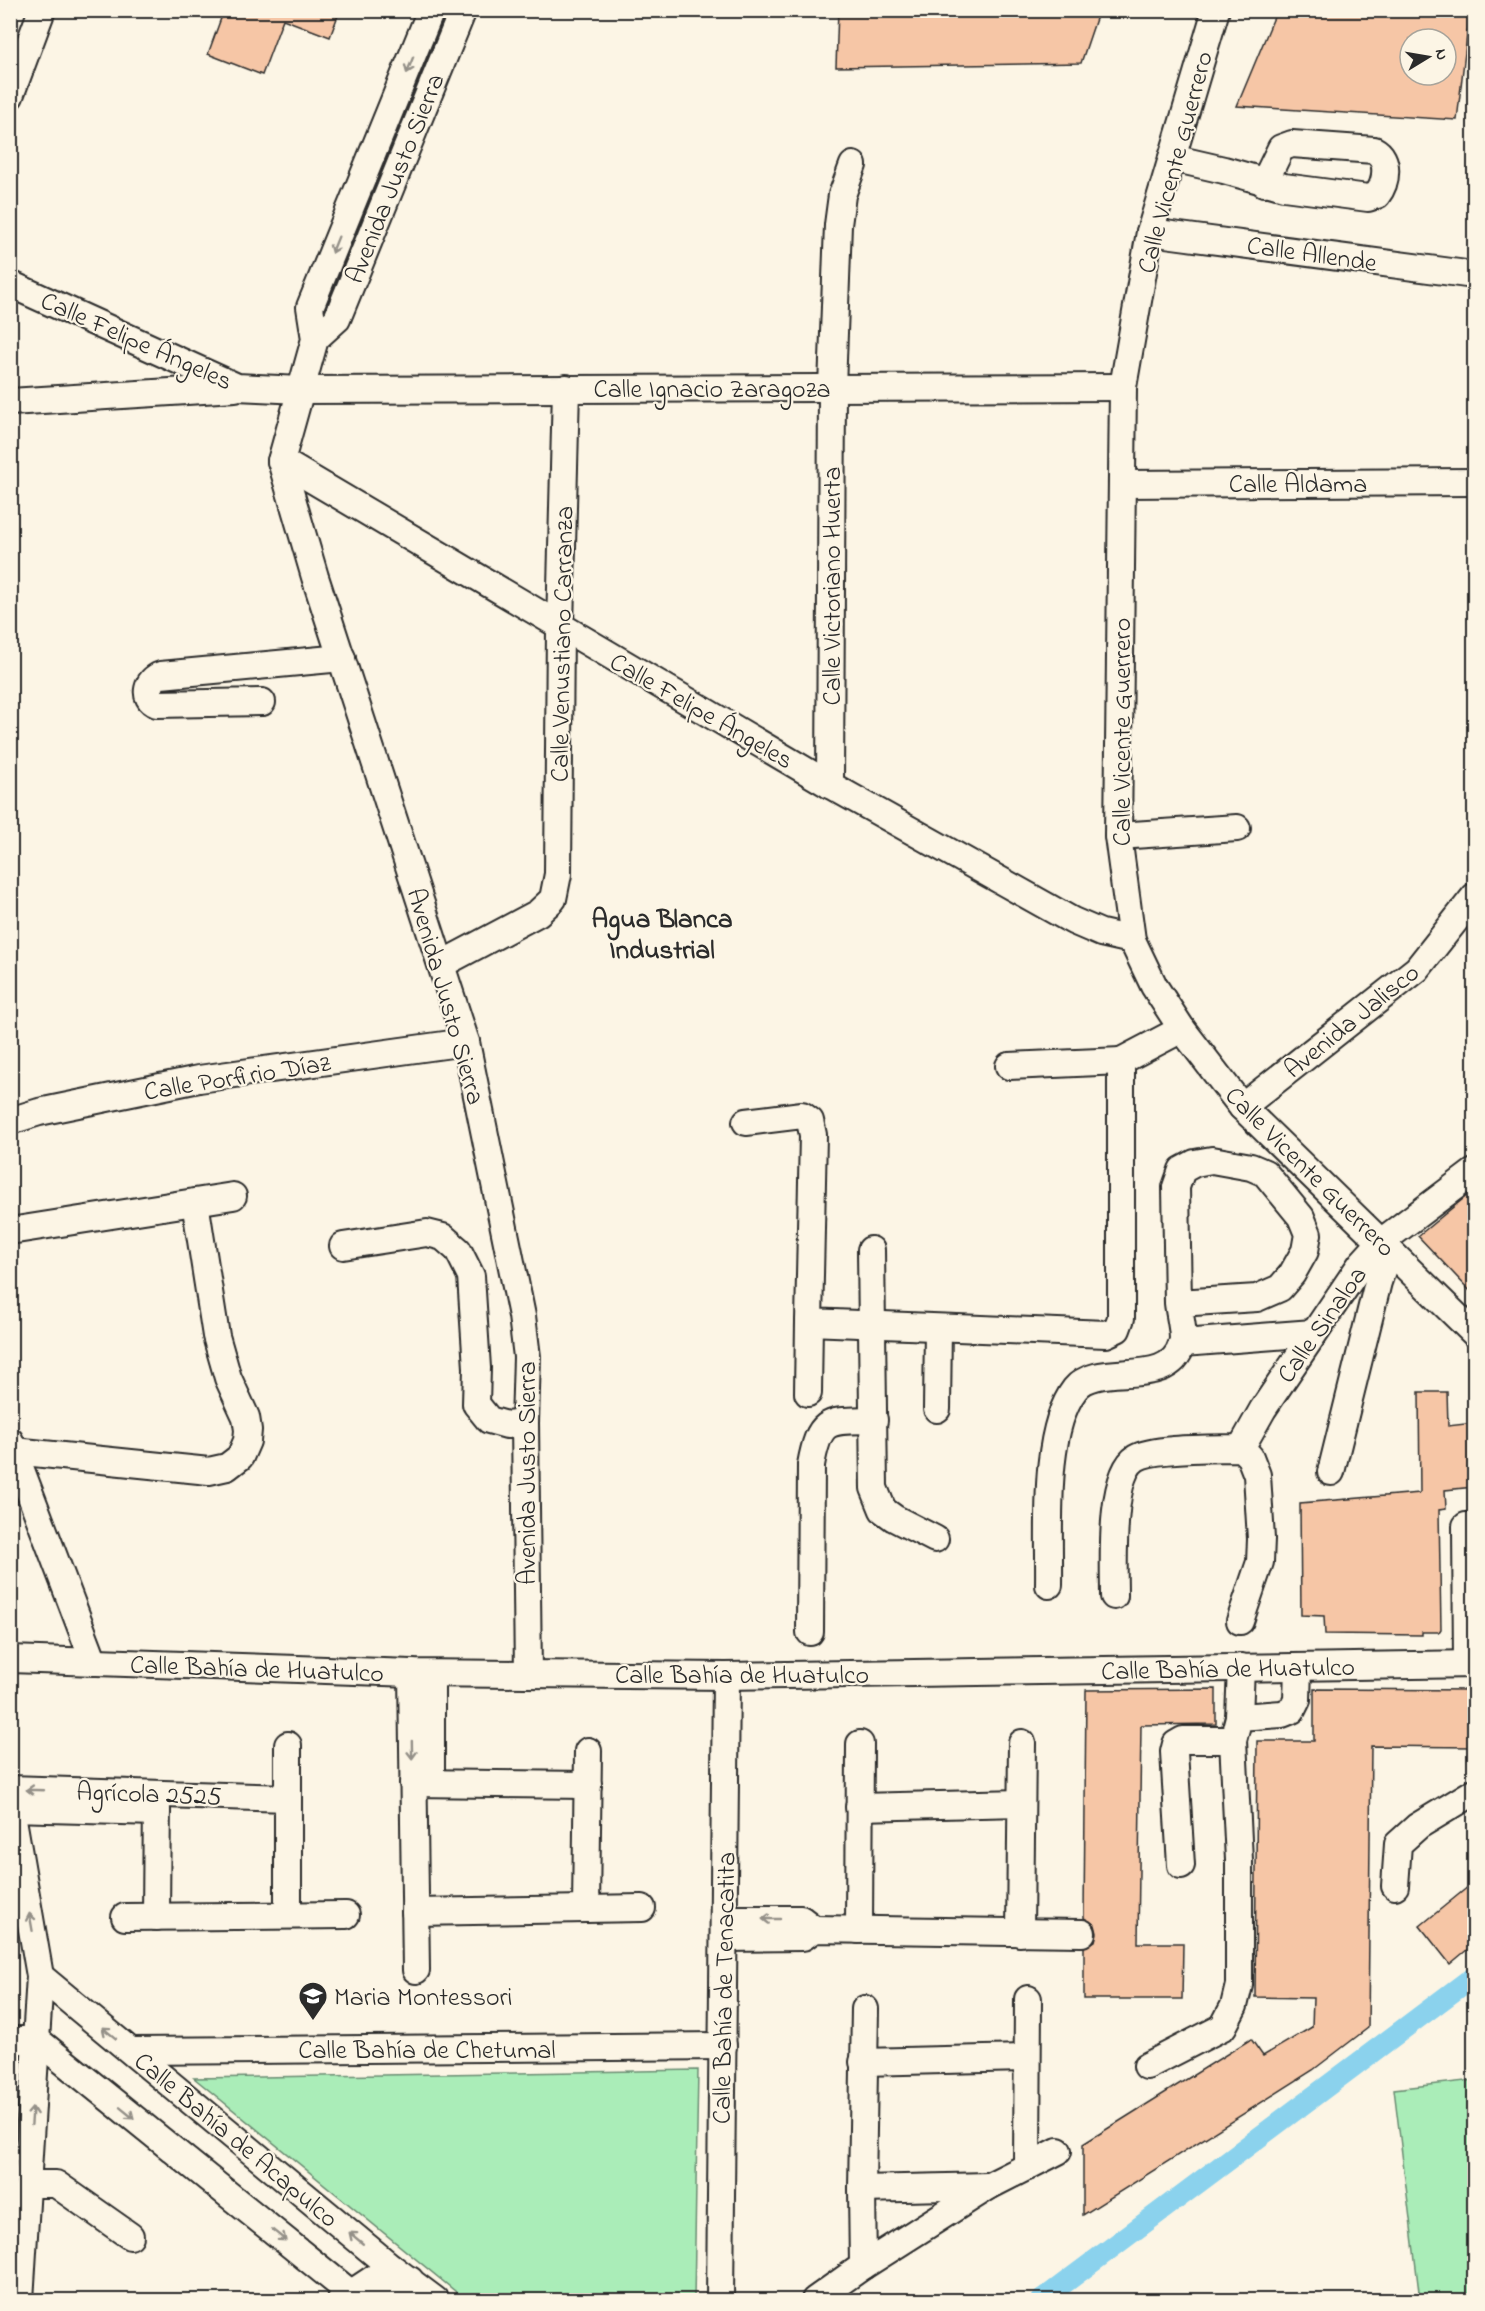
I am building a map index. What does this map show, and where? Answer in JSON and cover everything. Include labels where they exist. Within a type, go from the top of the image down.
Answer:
[{"type":"street","points":[[10,96],[42,10]]},
{"type":"street","name":"Avenida Justo Sierra","points":[[431,10],[310,307],[315,339],[281,461],[315,577],[466,1042],[522,1316],[527,1357],[525,1423],[528,1674]]},
{"type":"street","name":"Avenida Justo Sierra","points":[[315,339],[337,319],[463,10]]},
{"type":"street","name":"Calle Vicente Guerrero","points":[[1216,10],[1150,232],[1123,387],[1118,836],[1132,940],[1154,986],[1182,1029],[1242,1107],[1474,1333]]},
{"type":"street","points":[[421,37],[448,48]]},
{"type":"street","points":[[1172,158],[1224,170],[1264,183]]},
{"type":"street","name":"Calle Victoriano Huerta","points":[[830,785],[832,387],[838,225],[842,195],[853,165]]},
{"type":"street","name":"Calle Allende","points":[[1150,232],[1474,275]]},
{"type":"street","name":"Calle Felipe Ángeles","points":[[10,284],[237,387],[301,390]]},
{"type":"street","points":[[10,402],[237,387]]},
{"type":"street","name":"Calle Ignacio Zaragoza","points":[[301,390],[1123,387]]},
{"type":"street","name":"Calle Venustiano Carranza","points":[[442,964],[538,913],[553,899],[558,874],[560,627],[566,388]]},
{"type":"street","name":"Calle Felipe Ángeles","points":[[281,461],[830,785],[1073,921],[1101,933],[1132,940]]},
{"type":"street","name":"Calle Aldama","points":[[1122,484],[1474,482]]},
{"type":"street","points":[[262,702],[158,704],[152,702],[148,695],[149,684],[154,677],[161,675],[342,658]]},
{"type":"street","points":[[1118,836],[1237,828]]},
{"type":"street","name":"Avenida Jalisco","points":[[1242,1107],[1417,969],[1474,897]]},
{"type":"street","points":[[1009,1066],[1121,1062],[1182,1029]]},
{"type":"street","name":"Calle Porfirio Díaz","points":[[10,1121],[39,1112],[198,1079],[466,1042]]},
{"type":"street","points":[[809,1322],[1106,1334],[1117,1329],[1122,1318],[1121,1062]]},
{"type":"street","points":[[746,1122],[802,1115],[810,1121],[813,1135],[808,1393]]},
{"type":"street","points":[[1049,1585],[1052,1453],[1062,1410],[1077,1387],[1094,1378],[1153,1370],[1172,1361],[1183,1343],[1178,1303],[1176,1187],[1182,1170],[1194,1163],[1212,1160],[1251,1167],[1265,1173],[1301,1217],[1308,1234],[1305,1251],[1292,1274],[1280,1288],[1257,1298],[1178,1303]]},
{"type":"street","name":"Calle Sinaloa","points":[[1241,1448],[1263,1409],[1361,1264],[1474,1172]]},
{"type":"street","points":[[10,1231],[233,1196]]},
{"type":"street","points":[[94,1662],[12,1446],[209,1471],[227,1467],[240,1457],[247,1441],[246,1417],[228,1378],[216,1336],[195,1202]]},
{"type":"street","points":[[343,1246],[428,1233],[443,1237],[458,1250],[471,1276],[477,1404],[489,1420],[507,1425],[525,1423]]},
{"type":"street","points":[[1331,1472],[1385,1246]]},
{"type":"street","points":[[871,1250],[874,1488],[883,1510],[935,1539]]},
{"type":"street","points":[[937,1409],[938,1328]]},
{"type":"street","points":[[1183,1343],[1313,1333]]},
{"type":"street","points":[[810,1632],[810,1465],[815,1441],[821,1429],[834,1421],[874,1420]]},
{"type":"street","points":[[1114,1596],[1115,1516],[1122,1478],[1135,1459],[1160,1452],[1241,1448],[1250,1457],[1257,1475],[1261,1539],[1260,1562],[1240,1621]]},
{"type":"street","points":[[1466,1526],[1471,1664]]},
{"type":"street","name":"Calle Bahía de Huatulco","points":[[10,1659],[421,1673],[726,1676],[1471,1664]]},
{"type":"street","points":[[1147,2066],[1223,2027],[1234,2006],[1239,1984],[1236,1728],[1241,1667]]},
{"type":"street","points":[[1182,1865],[1174,1752],[1176,1743],[1236,1728],[1292,1710],[1297,1700],[1298,1667]]},
{"type":"street","points":[[416,1970],[415,1912],[422,1783],[421,1673]]},
{"type":"street","name":"Calle Bahía de Tenacatita","points":[[720,2301],[726,1676]]},
{"type":"street","points":[[1020,1933],[1022,1743]]},
{"type":"street","points":[[859,1930],[860,1744]]},
{"type":"street","points":[[288,1745],[288,1915]]},
{"type":"street","points":[[586,1909],[588,1751]]},
{"type":"street","points":[[422,1783],[588,1785]]},
{"type":"street","points":[[1395,1886],[1398,1844],[1418,1826],[1474,1792]]},
{"type":"street","name":"Agrícola 2525","points":[[11,1799],[157,1803],[288,1798]]},
{"type":"street","points":[[11,1799],[40,1976],[37,2040],[20,2144],[28,2184],[20,2301]]},
{"type":"street","points":[[156,1917],[157,1803]]},
{"type":"street","points":[[859,1807],[1021,1803]]},
{"type":"street","points":[[415,1912],[642,1908]]},
{"type":"street","points":[[125,1917],[345,1915]]},
{"type":"street","points":[[724,1928],[802,1937],[814,1929],[1082,1933]]},
{"type":"street","name":"Calle Bahía de Acapulco","points":[[40,1976],[435,2301]]},
{"type":"street","points":[[1027,2167],[1028,1999]]},
{"type":"street","points":[[863,2266],[865,2009]]},
{"type":"street","points":[[10,2040],[37,2040]]},
{"type":"street","name":"Calle Bahía de Acapulco","points":[[37,2040],[351,2298]]},
{"type":"street","name":"Calle Bahía de Chetumal","points":[[132,2051],[723,2046]]},
{"type":"street","points":[[863,2062],[1027,2058]]},
{"type":"street","points":[[815,2301],[863,2266],[989,2186],[1058,2151]]},
{"type":"street","points":[[28,2184],[56,2184],[130,2236]]},
{"type":"street","points":[[862,2189],[989,2186]]},
{"type":"street","points":[[351,2298],[400,2274]]},
{"type":"street","points":[[380,2301],[400,2274]]},
{"type":"green space","points":[[698,2070],[694,2300],[466,2300],[194,2078]]},
{"type":"green space","points":[[1474,2080],[1474,2300],[1420,2300],[1394,2089]]},
{"type":"building","points":[[224,10],[340,10],[330,37],[283,19],[262,75],[208,54]]},
{"type":"building","points":[[838,10],[1099,10],[1081,63],[836,67]]},
{"type":"building","points":[[1277,10],[1470,10],[1457,120],[1237,106]]},
{"type":"building","points":[[1474,1190],[1474,1295],[1418,1236]]},
{"type":"building","points":[[1419,1392],[1447,1392],[1448,1426],[1474,1423],[1474,1487],[1445,1490],[1446,1509],[1439,1510],[1441,1629],[1439,1632],[1422,1632],[1422,1635],[1325,1634],[1324,1616],[1301,1615],[1300,1503],[1420,1493]]},
{"type":"building","points":[[1216,1689],[1216,1724],[1141,1725],[1138,1943],[1183,1943],[1182,1999],[1084,1999],[1084,1947],[1095,1941],[1097,1933],[1095,1925],[1084,1918],[1086,1690]]},
{"type":"building","points":[[1314,1689],[1474,1690],[1474,1747],[1371,1746],[1368,2028],[1313,2070],[1083,2215],[1083,2144],[1251,2039],[1263,2056],[1312,2027],[1313,1998],[1255,1997],[1257,1741],[1314,1741]]},
{"type":"building","points":[[1474,1882],[1474,1944],[1450,1964],[1420,1926]]},
{"type":"waterway","points":[[1042,2300],[1474,1976]]},
{"type":"place","name":"Maria Montessori","points":[[313,2022]]},
{"type":"district","name":"Agua Blanca Industrial","points":[[662,934]]}]
